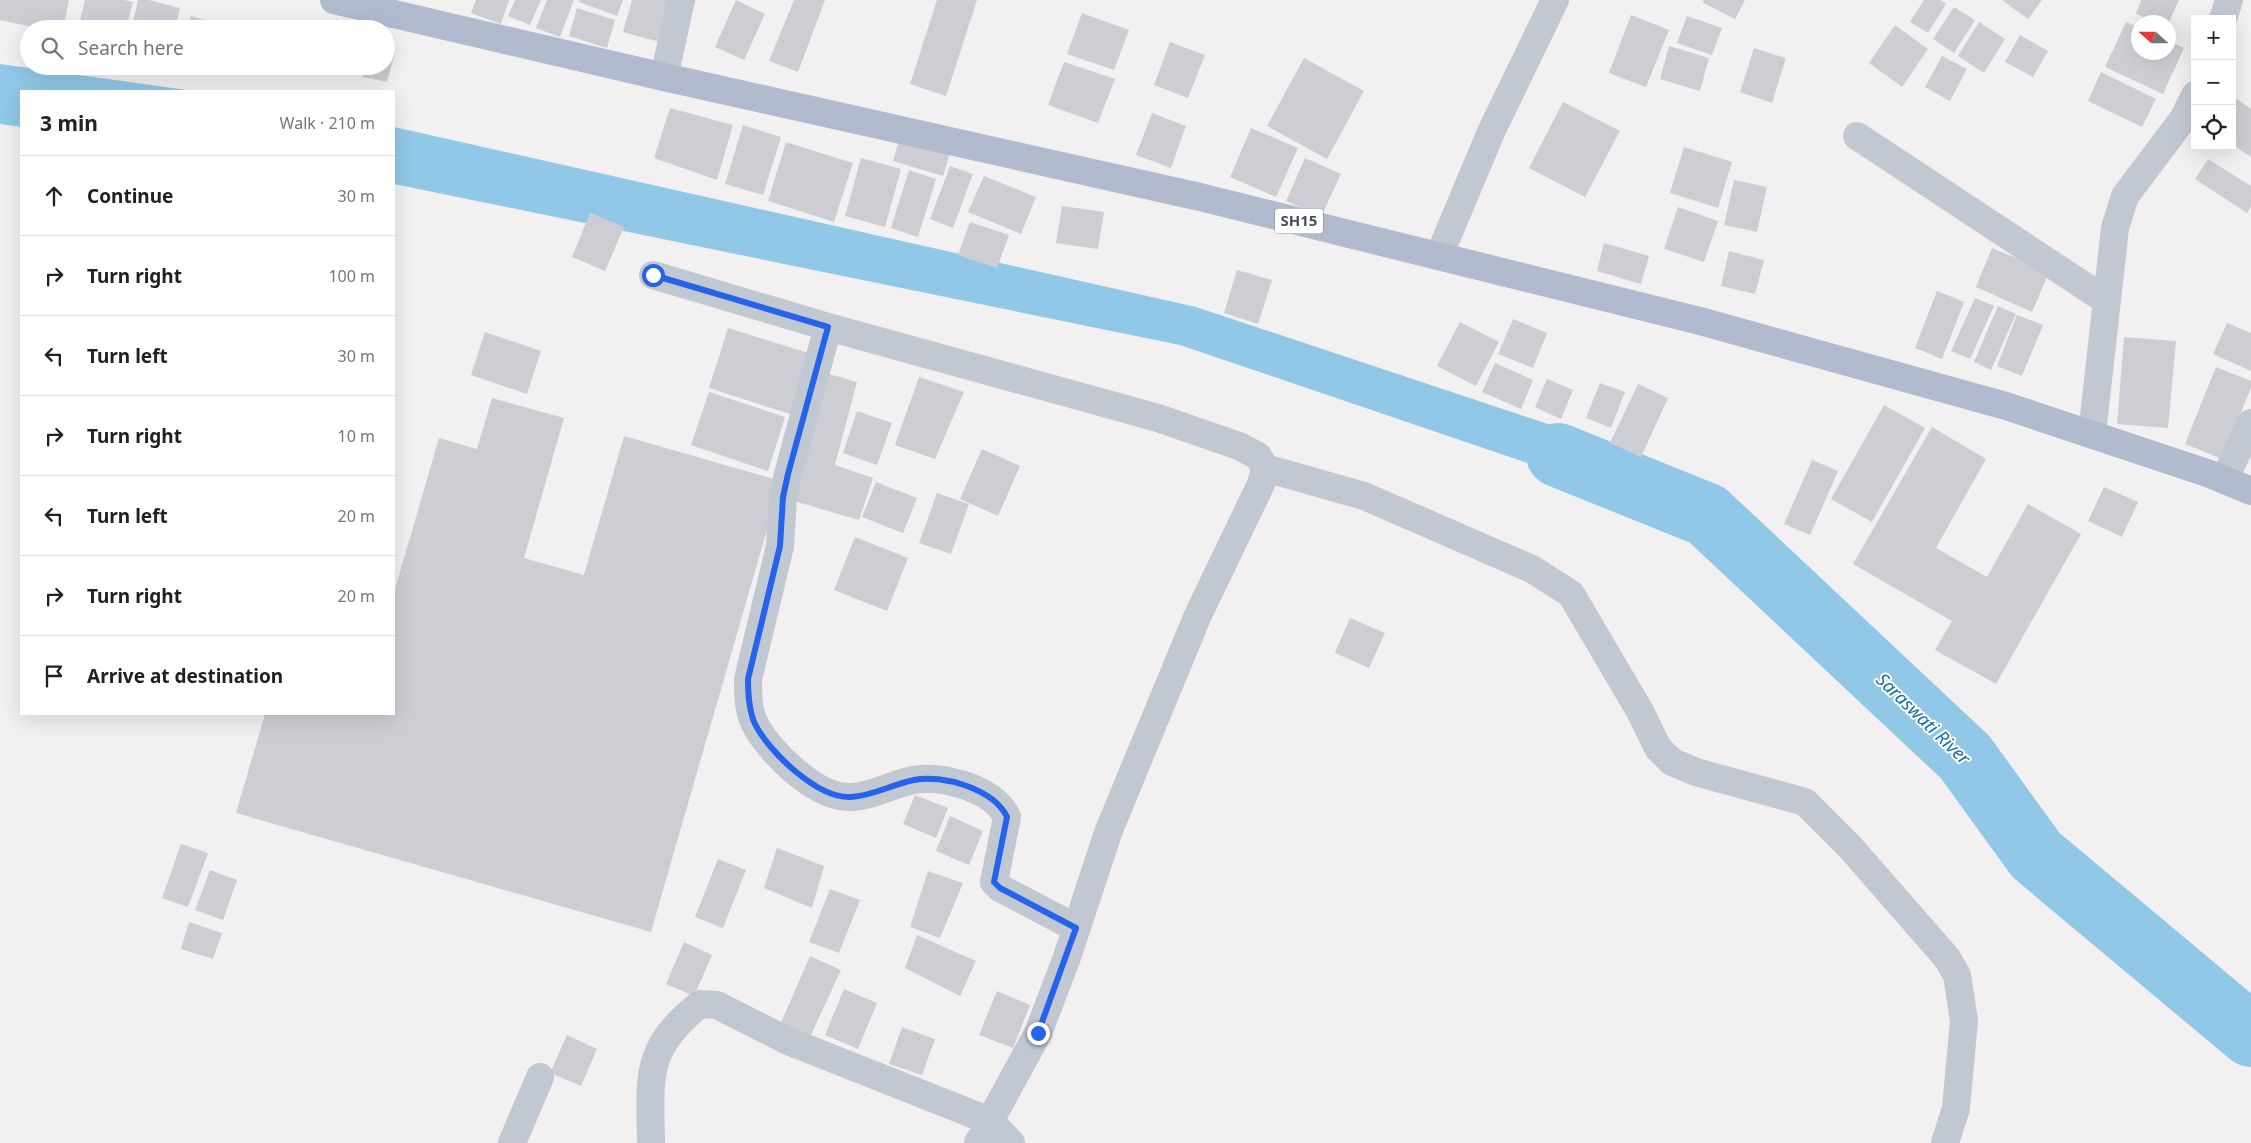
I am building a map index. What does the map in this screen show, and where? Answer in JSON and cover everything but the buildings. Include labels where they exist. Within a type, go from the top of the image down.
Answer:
[{"type":"main road","name":"SH15","points":[[334,0],[664,77],[1200,197],[1700,321],[2006,406],[2092,434],[2251,491]]},
{"type":"street","points":[[664,77],[681,0]]},
{"type":"street","points":[[1439,256],[1491,132],[1555,0]]},
{"type":"street","points":[[2225,15],[2229,0]]},
{"type":"street","points":[[2092,434],[2115,228],[2125,196],[2183,119],[2191,103]]},
{"type":"street","points":[[1857,136],[2107,301]]},
{"type":"street","points":[[653,275],[828,327],[1158,418],[1239,446],[1258,456],[1264,468],[1261,484],[1198,615],[1109,830],[1038,1033],[984,1132]]},
{"type":"street","points":[[828,327],[786,481],[783,497],[780,546],[748,679],[748,699],[755,723],[774,753],[813,785],[833,795],[851,798],[913,780],[932,778],[978,790],[1003,808],[1007,817],[994,882],[1000,888],[1076,928]]},
{"type":"street","points":[[2224,480],[2251,423]]},
{"type":"street","points":[[1264,468],[1364,496],[1532,569],[1571,594],[1642,713],[1658,748],[1672,762],[1696,772],[1805,802],[1850,847],[1889,891],[1947,958],[1957,975],[1964,1021],[1956,1108],[1945,1143]]},
{"type":"street","points":[[651,1143],[650,1091],[654,1065],[663,1041],[680,1020],[700,1004],[717,1005],[788,1041],[984,1132],[1012,1143]]},
{"type":"street","points":[[512,1143],[540,1078]]},
{"type":"water","points":[[0,64],[20,67],[20,75],[79,75],[187,90],[20,90],[20,127],[0,124]]},
{"type":"water","points":[[395,127],[1196,307],[1569,431],[1551,471],[1180,345],[395,184]]},
{"type":"waterway","name":"Saraswati River","points":[[1558,455],[1707,515],[1965,757],[2036,855],[2251,1035]]},
{"type":"route","points":[[653,275],[828,327],[788,474],[783,497],[780,546],[748,679],[748,699],[755,723],[774,753],[813,785],[833,795],[851,798],[913,780],[932,778],[978,790],[1003,808],[1007,817],[994,882],[1000,888],[1076,928],[1038,1033]]}]
